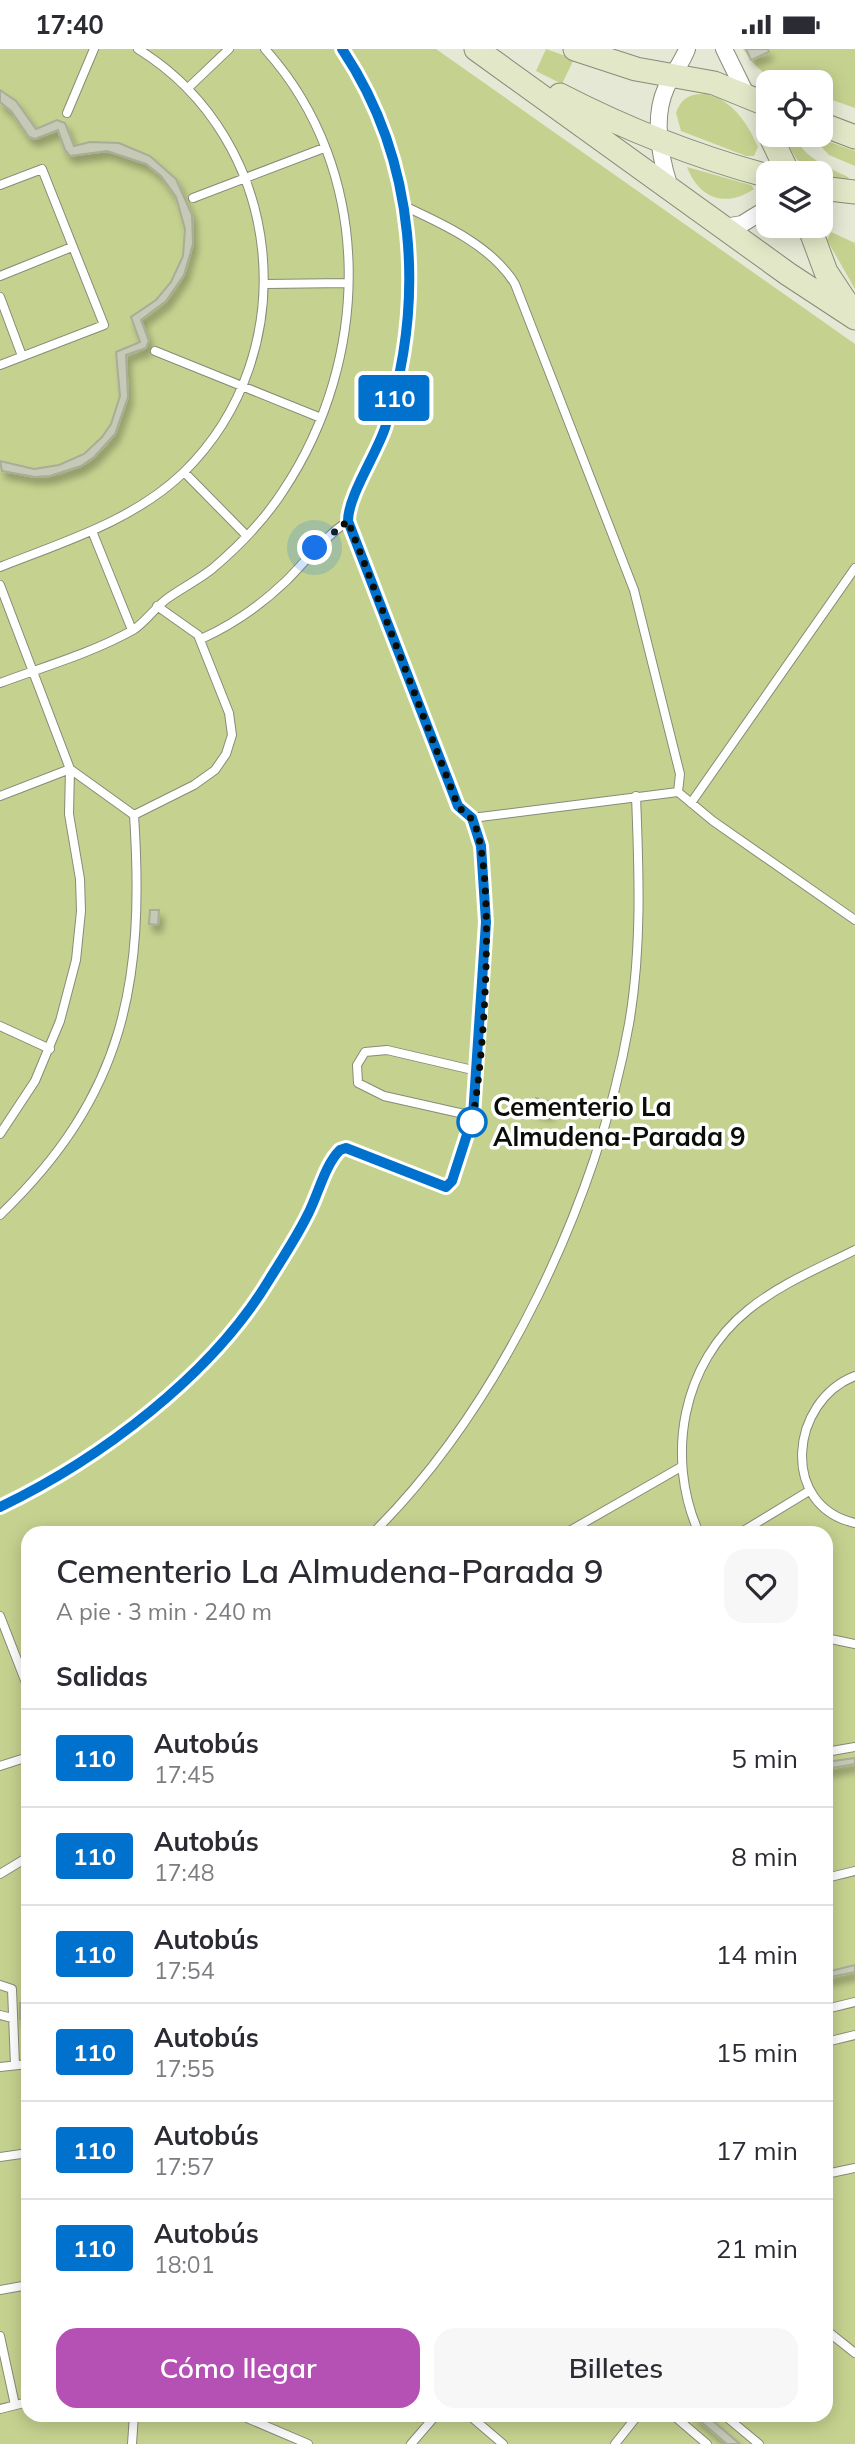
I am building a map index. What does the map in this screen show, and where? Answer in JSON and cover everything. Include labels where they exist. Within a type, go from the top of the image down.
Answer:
[{"type":"street","points":[[575,49],[636,69],[714,83],[756,100]]},
{"type":"street","points":[[670,188],[660,140],[664,93],[687,49]]},
{"type":"street","points":[[724,49],[756,98]]},
{"type":"street","points":[[486,55],[581,106],[709,159],[756,173]]},
{"type":"street","points":[[486,55],[725,227],[855,315]]},
{"type":"street","points":[[833,129],[855,137]]},
{"type":"street","points":[[833,189],[855,192]]},
{"type":"street","points":[[725,227],[742,224],[756,215]]},
{"type":"street","points":[[814,238],[830,280],[855,315]]},
{"type":"lane","points":[[67,113],[94,49]]},
{"type":"lane","points":[[0,567],[92,531],[126,514],[184,472],[228,415],[243,385],[255,350],[265,284],[264,251],[256,212],[244,177],[227,140],[188,88],[138,49]]},
{"type":"lane","points":[[188,88],[229,49]]},
{"type":"lane","points":[[0,683],[132,630],[157,605],[211,569],[246,535],[282,492],[309,447],[339,373],[348,319],[348,234],[340,188],[324,148],[303,102],[265,49]]},
{"type":"lane","points":[[0,1507],[40,1487],[101,1447],[160,1403],[218,1347],[267,1284],[307,1217],[340,1150],[346,1148],[446,1187],[452,1181],[473,1116],[486,922],[481,846],[472,818],[458,806],[348,521],[348,508],[372,463],[385,429],[406,345],[411,262],[404,206],[382,126],[342,49]]},
{"type":"lane","points":[[193,198],[324,148]]},
{"type":"lane","points":[[0,185],[42,169],[104,325],[0,365]]},
{"type":"lane","points":[[404,206],[438,221],[497,261],[515,284],[635,590],[680,774],[678,792]]},
{"type":"lane","points":[[0,276],[72,247]]},
{"type":"lane","points":[[265,284],[347,283]]},
{"type":"lane","points":[[0,297],[22,356]]},
{"type":"lane","points":[[155,351],[321,418]]},
{"type":"lane","points":[[184,472],[246,535]]},
{"type":"lane","points":[[201,639],[230,625],[267,596],[285,581],[329,533],[348,521]]},
{"type":"lane","points":[[92,531],[132,630]]},
{"type":"lane","points":[[691,803],[855,568]]},
{"type":"lane","points":[[0,585],[70,769],[69,814],[80,879],[76,960],[69,992],[50,1049],[19,1109],[0,1134]]},
{"type":"lane","points":[[134,815],[206,778],[226,754],[232,735],[229,713],[201,639],[157,605]]},
{"type":"lane","points":[[70,769],[134,815]]},
{"type":"lane","points":[[0,796],[70,769]]},
{"type":"lane","points":[[472,818],[678,792],[855,920]]},
{"type":"lane","points":[[380,1526],[401,1506],[458,1430],[504,1359],[540,1291],[588,1176],[616,1084],[630,1019],[637,934],[636,796]]},
{"type":"lane","points":[[0,1215],[40,1175],[65,1142],[86,1109],[108,1063],[125,1009],[135,955],[139,882],[134,815]]},
{"type":"lane","points":[[0,1026],[50,1049]]},
{"type":"lane","points":[[473,1116],[384,1097],[358,1083],[357,1065],[365,1052],[387,1050],[477,1071]]},
{"type":"lane","points":[[696,1526],[689,1509],[681,1467],[684,1420],[694,1385],[710,1350],[731,1326],[761,1299],[855,1250]]},
{"type":"lane","points":[[855,1376],[830,1390],[809,1417],[801,1455],[809,1490],[830,1513],[855,1523]]},
{"type":"lane","points":[[578,1526],[681,1467]]},
{"type":"lane","points":[[751,1526],[809,1490]]},
{"type":"lane","points":[[0,1616],[21,1670]]},
{"type":"lane","points":[[833,1639],[855,1644]]},
{"type":"lane","points":[[833,1751],[855,1747]]},
{"type":"lane","points":[[0,1766],[21,1759]]},
{"type":"lane","points":[[0,1874],[21,1861]]},
{"type":"lane","points":[[833,1876],[855,1871]]},
{"type":"lane","points":[[0,1985],[12,1989],[15,2065]]},
{"type":"lane","points":[[833,2007],[855,2002]]},
{"type":"lane","points":[[0,2015],[12,2018]]},
{"type":"lane","points":[[833,2040],[855,2035]]},
{"type":"lane","points":[[0,2067],[21,2065]]},
{"type":"lane","points":[[0,2157],[21,2155]]},
{"type":"lane","points":[[833,2173],[855,2168]]},
{"type":"lane","points":[[0,2290],[21,2286]]},
{"type":"lane","points":[[0,2336],[15,2405]]},
{"type":"lane","points":[[833,2336],[855,2353]]},
{"type":"lane","points":[[0,2409],[21,2404]]},
{"type":"lane","points":[[132,2444],[134,2422]]},
{"type":"lane","points":[[267,2422],[308,2444]]},
{"type":"lane","points":[[411,2444],[430,2422]]},
{"type":"lane","points":[[477,2422],[503,2444]]},
{"type":"lane","points":[[615,2444],[632,2422]]},
{"type":"lane","points":[[681,2422],[707,2444]]},
{"type":"lane","points":[[732,2422],[759,2444]]},
{"type":"green space","points":[[0,49],[436,49],[855,344],[855,2444],[0,2444]]},
{"type":"green space","points":[[546,49],[574,59],[562,84],[536,71]]},
{"type":"green space","points":[[743,49],[855,49],[855,108],[833,100],[833,70],[760,70]]},
{"type":"green space","points":[[695,94],[706,94],[724,101],[738,114],[758,147],[754,156],[746,156],[681,131],[676,113],[683,100]]},
{"type":"green space","points":[[833,143],[855,151],[855,166],[829,155],[821,147],[833,147]]},
{"type":"green space","points":[[802,147],[818,161],[798,161],[790,148]]},
{"type":"green space","points":[[687,167],[751,185],[754,189],[733,198],[714,197],[699,187]]},
{"type":"green space","points":[[833,170],[848,177],[849,180],[833,177]]},
{"type":"green space","points":[[833,233],[855,243],[855,289],[827,240],[833,238]]},
{"type":"building","points":[[746,49],[768,49],[769,52],[751,60]]},
{"type":"building","points":[[0,90],[16,101],[36,129],[57,120],[65,123],[74,146],[90,142],[119,143],[150,156],[176,179],[192,215],[193,244],[184,275],[166,301],[141,320],[149,341],[146,348],[126,355],[128,397],[115,434],[94,457],[81,466],[50,476],[35,477],[2,471],[0,461],[34,469],[59,465],[84,454],[102,437],[111,424],[120,396],[116,352],[140,342],[131,317],[156,300],[171,282],[183,256],[185,229],[176,197],[161,176],[146,164],[107,151],[70,156],[58,130],[35,139],[29,137],[11,111],[0,102]]},
{"type":"building","points":[[150,910],[159,910],[158,925],[149,924]]},
{"type":"building","points":[[536,1098],[551,1102],[549,1113],[534,1110]]},
{"type":"building","points":[[855,1758],[855,1764],[833,1768],[833,1761]]},
{"type":"building","points":[[855,1965],[855,1972],[833,1977],[833,1970]]},
{"type":"building","points":[[701,2422],[714,2422],[740,2444],[727,2444]]},
{"type":"bus line","name":"110","points":[[0,1507],[40,1487],[101,1447],[160,1403],[218,1347],[267,1284],[307,1217],[335,1154],[346,1148],[446,1187],[452,1181],[470,1129],[477,1090],[484,988],[486,922],[481,846],[472,818],[464,814],[458,806],[360,558],[348,521],[348,508],[372,463],[400,378],[406,345],[411,262],[408,225],[382,126],[342,49]]},
{"type":"place","name":"Cementerio La Almudena-Parada 9","points":[[472,1122]]},
{"type":"route","points":[[315,548],[329,533],[348,521],[360,558],[458,806],[464,814],[472,818],[481,846],[486,922],[484,988],[477,1090],[471,1125],[472,1122]]}]
